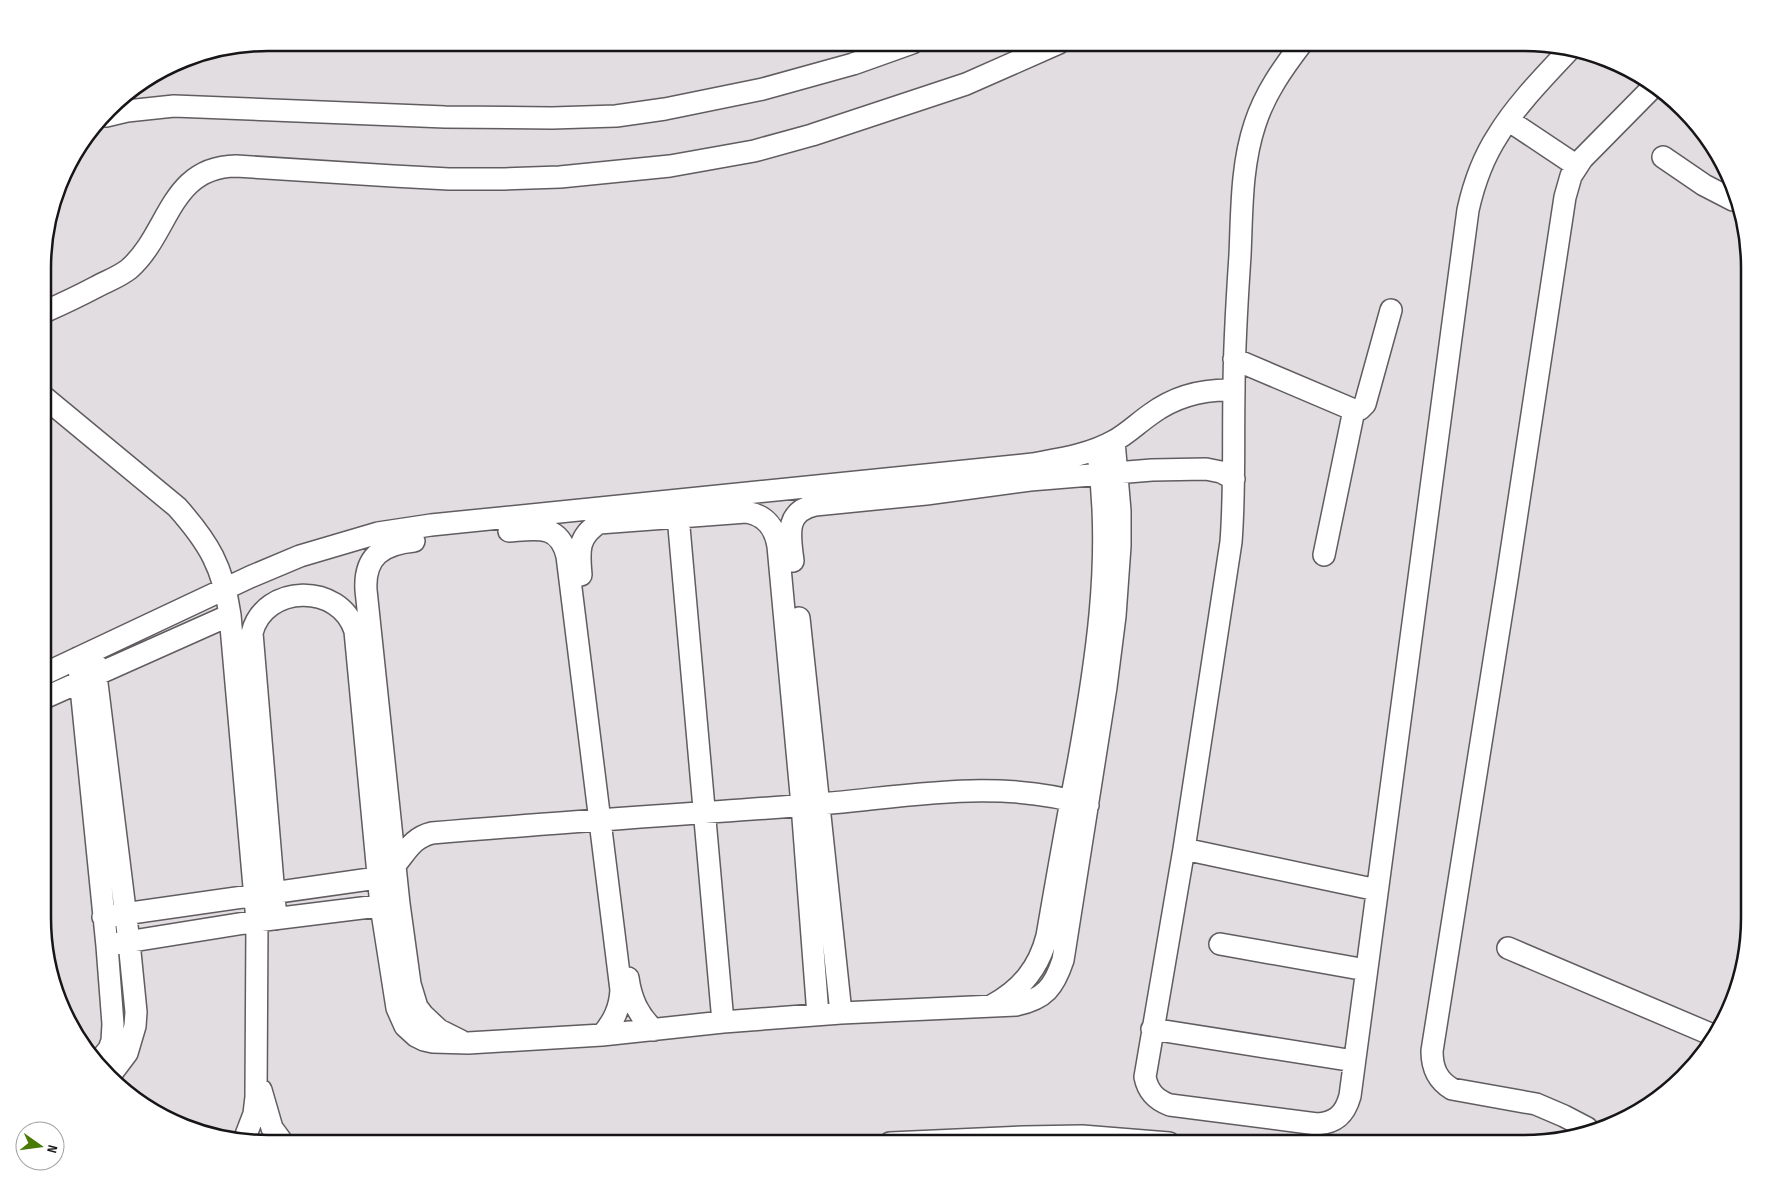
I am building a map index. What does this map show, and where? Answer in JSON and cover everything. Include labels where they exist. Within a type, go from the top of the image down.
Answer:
[{"type":"street","points":[[116,114],[174,106],[445,117],[552,118],[616,116],[665,109],[763,89],[853,64],[888,51]]},
{"type":"street","points":[[51,309],[111,280],[127,270],[146,249],[182,190],[196,176],[215,168],[236,166],[449,179],[504,179],[569,176],[670,166],[754,151],[812,135],[959,87],[1039,51]]},
{"type":"street","points":[[1289,51],[1255,124],[1246,162],[1234,359],[1234,479],[1231,542],[1184,849],[1145,1070],[1146,1084],[1154,1096],[1170,1105],[1324,1124],[1337,1119],[1346,1109],[1350,1096],[1468,210],[1479,172],[1492,145],[1508,120],[1565,55]]},
{"type":"street","points":[[1583,1126],[1536,1104],[1452,1089],[1437,1075],[1432,1060],[1565,197],[1577,166],[1588,151],[1649,91]]},
{"type":"street","points":[[1508,120],[1577,166]]},
{"type":"street","points":[[1663,157],[1704,185],[1729,198]]},
{"type":"street","points":[[1234,359],[1354,410],[1360,409],[1365,404],[1391,310]]},
{"type":"street","points":[[51,671],[226,588],[300,556],[378,533],[431,524],[1006,467],[1059,459],[1106,445],[1170,402],[1207,391],[1234,390]]},
{"type":"street","points":[[51,402],[177,507],[191,522],[213,556],[226,588],[267,920],[254,1114],[247,1133]]},
{"type":"street","points":[[1324,556],[1354,410]]},
{"type":"street","points":[[654,1030],[639,1013],[630,991],[568,556],[562,541],[551,532],[537,529],[396,543],[379,552],[373,559],[365,582],[396,867],[390,905],[394,993],[400,1017],[405,1026],[416,1036],[424,1040],[468,1044],[602,1035],[654,1030],[722,1022],[841,1013],[1016,1005],[1030,1002],[1052,986],[1058,974],[1066,946],[1080,802],[1108,678],[1116,608],[1120,511],[1109,474],[1106,445]]},
{"type":"street","points":[[818,1015],[811,804],[790,530],[795,516],[808,506],[926,494],[1030,480],[1199,468],[1214,470],[1234,479]]},
{"type":"street","points":[[602,1035],[618,1010],[621,990],[580,563],[580,548],[586,533],[599,523],[746,512],[762,517],[774,529],[778,546],[811,804],[841,1013]]},
{"type":"street","points":[[678,516],[722,1022]]},
{"type":"street","points":[[264,894],[252,633],[262,611],[280,600],[301,596],[322,598],[340,606],[352,622],[355,632],[377,878],[390,905]]},
{"type":"street","points":[[51,695],[230,615]]},
{"type":"street","points":[[85,655],[125,914],[135,998],[135,1026],[127,1053],[114,1070]]},
{"type":"street","points":[[88,678],[103,917],[113,1033],[109,1049],[102,1057]]},
{"type":"street","points":[[103,917],[377,878],[396,867],[413,842],[419,837],[432,833],[993,790],[1032,792],[1080,802]]},
{"type":"street","points":[[1184,849],[1377,890]]},
{"type":"street","points":[[107,946],[267,920],[390,905]]},
{"type":"street","points":[[1220,944],[1366,970]]},
{"type":"street","points":[[1508,948],[1707,1033]]},
{"type":"street","points":[[1152,1029],[1354,1061]]},
{"type":"street","points":[[256,1070],[265,1109],[277,1135]]}]
